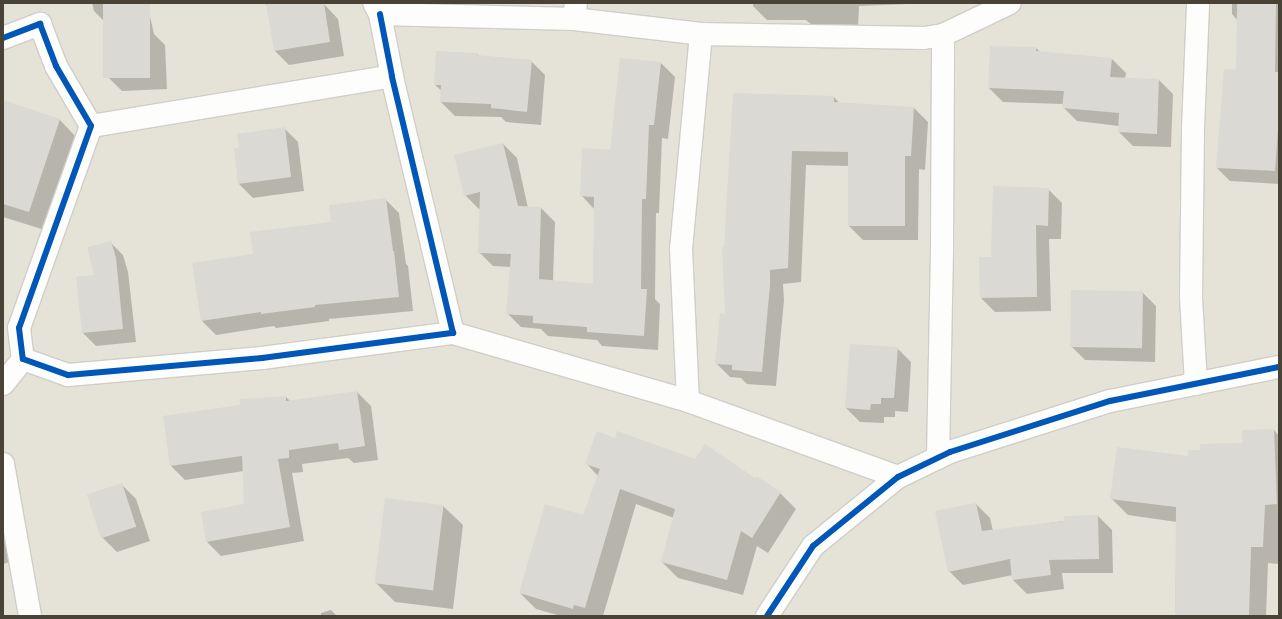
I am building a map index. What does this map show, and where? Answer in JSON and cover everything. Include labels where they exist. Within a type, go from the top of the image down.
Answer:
[{"type":"street","points":[[453,333],[377,9],[575,11],[701,34],[924,38],[943,35],[1010,3]]},
{"type":"street","points":[[1196,384],[1191,296],[1193,129],[1198,3]]},
{"type":"street","points":[[3,38],[40,24],[56,66],[91,126],[19,328],[23,359],[3,384]]},
{"type":"street","points":[[688,400],[681,248],[701,34]]},
{"type":"street","points":[[938,458],[942,235],[943,35]]},
{"type":"street","points":[[91,126],[392,76]]},
{"type":"street","points":[[23,359],[68,375],[262,358],[453,333],[688,400],[898,477]]},
{"type":"street","points":[[768,616],[813,546],[898,477],[950,452],[1110,401],[1279,367]]},
{"type":"street","points":[[3,464],[30,616]]},
{"type":"shaded area","points":[[3,3],[1279,3],[1279,616],[3,616]]},
{"type":"building","points":[[103,3],[150,3],[150,78],[103,78]]},
{"type":"building","points":[[266,3],[324,3],[330,42],[274,51]]},
{"type":"building","points":[[1237,3],[1276,3],[1275,72],[1279,72],[1279,116],[1275,171],[1216,168],[1224,69],[1236,70]]},
{"type":"building","points":[[990,46],[1036,47],[1036,51],[1112,58],[1110,77],[1159,79],[1157,134],[1118,132],[1119,113],[1062,108],[1064,91],[988,88]]},
{"type":"building","points":[[436,51],[477,53],[477,55],[532,60],[527,112],[491,108],[491,104],[440,102],[441,85],[434,85]]},
{"type":"building","points":[[620,58],[661,62],[654,125],[649,125],[646,199],[642,199],[641,289],[647,289],[644,336],[587,332],[587,327],[533,323],[533,316],[506,314],[511,254],[478,253],[480,192],[464,196],[454,155],[503,143],[518,206],[541,207],[539,279],[593,284],[594,197],[580,196],[582,148],[610,150]]},
{"type":"building","points":[[733,93],[834,96],[834,102],[914,107],[911,156],[905,156],[905,226],[848,226],[848,152],[792,151],[788,268],[770,270],[762,372],[732,370],[732,365],[715,364],[720,313],[725,314],[722,247],[724,247]]},
{"type":"building","points":[[3,100],[60,119],[29,212],[3,204]]},
{"type":"building","points":[[285,127],[291,177],[238,184],[234,148],[239,148],[237,134]]},
{"type":"building","points":[[993,186],[1049,188],[1048,226],[1036,225],[1037,297],[980,298],[979,257],[991,257]]},
{"type":"building","points":[[386,198],[399,297],[315,305],[315,307],[261,314],[261,312],[201,321],[192,263],[253,254],[250,232],[331,222],[329,205]]},
{"type":"building","points":[[111,241],[116,258],[123,329],[82,333],[76,277],[94,275],[87,247]]},
{"type":"building","points":[[1071,290],[1143,291],[1142,348],[1070,347]]},
{"type":"building","points":[[850,344],[898,347],[894,398],[881,398],[881,404],[871,404],[870,410],[845,408]]},
{"type":"building","points":[[357,391],[365,446],[339,450],[338,443],[289,450],[289,458],[278,459],[290,527],[206,542],[201,512],[244,504],[242,456],[170,466],[163,416],[240,405],[240,399],[286,396],[286,401]]},
{"type":"building","points":[[1274,429],[1277,504],[1265,505],[1263,547],[1251,547],[1249,616],[1175,616],[1176,507],[1110,499],[1117,447],[1188,456],[1188,450],[1200,450],[1200,444],[1242,443],[1242,430]]},
{"type":"building","points":[[597,431],[615,438],[617,431],[695,459],[705,444],[755,478],[756,476],[781,492],[752,538],[741,531],[727,580],[661,562],[675,509],[620,489],[585,608],[574,605],[573,609],[519,593],[545,504],[583,515],[600,469],[585,464]]},
{"type":"building","points":[[122,483],[136,527],[101,538],[87,494]]},
{"type":"building","points":[[385,498],[444,505],[433,591],[375,583]]},
{"type":"building","points":[[976,503],[982,531],[1064,521],[1064,516],[1098,515],[1099,559],[1049,560],[1051,575],[1012,580],[1010,559],[948,572],[935,511]]},
{"type":"cycle path","points":[[3,38],[40,24],[56,66],[91,126],[19,328],[23,359],[68,375],[262,358],[453,333],[392,76],[380,14]]},
{"type":"cycle path","points":[[767,616],[813,546],[898,477],[950,452],[1110,401],[1279,367]]}]
